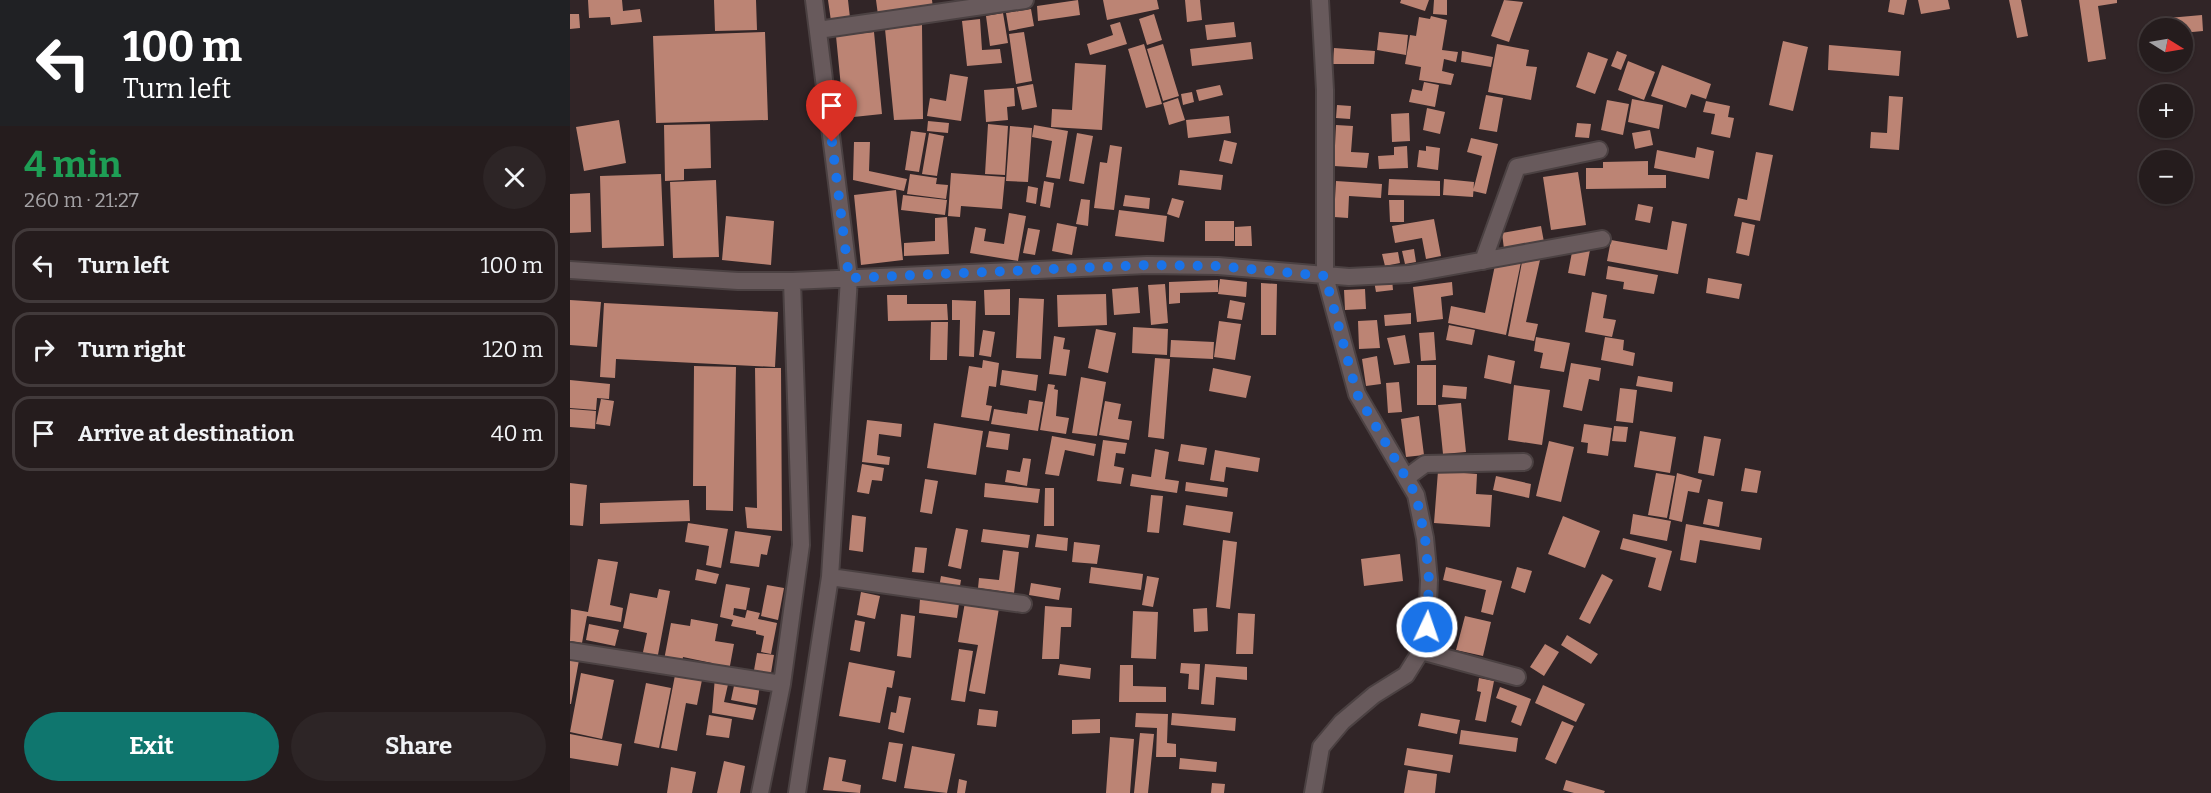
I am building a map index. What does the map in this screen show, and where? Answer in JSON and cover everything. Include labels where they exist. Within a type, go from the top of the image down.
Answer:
[{"type":"street","points":[[797,793],[830,577],[849,278],[814,0]]},
{"type":"street","points":[[818,30],[1026,0]]},
{"type":"street","points":[[1313,793],[1322,747],[1342,722],[1374,695],[1406,675],[1421,651],[1427,627],[1428,570],[1425,538],[1416,495],[1357,394],[1325,276],[1325,90],[1320,0]]},
{"type":"street","points":[[1483,261],[1517,167],[1599,150]]},
{"type":"street","points":[[570,270],[738,281],[792,281],[1147,265],[1268,270],[1325,276],[1409,274],[1602,239]]},
{"type":"street","points":[[760,793],[782,684],[801,545],[792,281]]},
{"type":"street","points":[[1406,478],[1425,464],[1524,462]]},
{"type":"street","points":[[830,577],[1023,604]]},
{"type":"street","points":[[570,651],[782,684]]},
{"type":"street","points":[[1421,651],[1517,677]]},
{"type":"building","points":[[588,0],[622,0],[623,11],[640,9],[642,22],[611,25],[610,17],[589,18]]},
{"type":"building","points":[[714,0],[756,0],[757,30],[715,31]]},
{"type":"building","points":[[828,0],[848,0],[850,18],[831,21]]},
{"type":"building","points":[[876,0],[932,0],[933,8],[878,15]]},
{"type":"building","points":[[1078,0],[1080,15],[1038,21],[1037,6]]},
{"type":"building","points":[[1103,0],[1157,0],[1159,9],[1107,20]]},
{"type":"building","points":[[1185,0],[1200,0],[1202,20],[1187,22]]},
{"type":"building","points":[[1401,0],[1429,0],[1425,11],[1400,3]]},
{"type":"building","points":[[1434,0],[1447,0],[1447,15],[1433,14]]},
{"type":"building","points":[[1504,0],[1523,2],[1509,42],[1491,36]]},
{"type":"building","points":[[1890,0],[1907,0],[1904,15],[1888,12]]},
{"type":"building","points":[[1918,0],[1948,0],[1950,9],[1921,14]]},
{"type":"building","points":[[2009,0],[2021,0],[2028,36],[2017,38]]},
{"type":"building","points":[[2079,0],[2117,0],[2117,3],[2098,6],[2106,59],[2088,62]]},
{"type":"building","points":[[1031,9],[1034,26],[1009,31],[1006,13]]},
{"type":"building","points":[[1003,13],[1008,43],[990,46],[986,16]]},
{"type":"building","points":[[570,14],[579,14],[580,28],[570,29]]},
{"type":"building","points":[[1154,14],[1162,40],[1147,45],[1139,19]]},
{"type":"building","points":[[2202,15],[2203,31],[2193,32],[2193,18],[2168,18]]},
{"type":"building","points":[[1431,16],[1447,20],[1442,50],[1458,52],[1456,62],[1444,59],[1442,71],[1454,74],[1451,85],[1419,80],[1421,67],[1405,64],[1410,35],[1416,36],[1419,17],[1430,19]]},
{"type":"building","points":[[980,19],[982,50],[1000,49],[1002,63],[967,66],[962,21]]},
{"type":"building","points":[[1120,22],[1127,44],[1090,55],[1087,44],[1113,35],[1110,25]]},
{"type":"building","points":[[1234,22],[1236,37],[1207,40],[1205,25]]},
{"type":"building","points":[[922,25],[923,119],[894,120],[885,29]]},
{"type":"building","points":[[765,32],[768,120],[656,123],[653,36]]},
{"type":"building","points":[[874,32],[882,114],[844,118],[836,36]]},
{"type":"building","points":[[1024,32],[1032,81],[1016,84],[1009,34]]},
{"type":"building","points":[[1379,32],[1408,35],[1406,55],[1377,50]]},
{"type":"building","points":[[1783,41],[1808,47],[1793,111],[1769,105]]},
{"type":"building","points":[[1251,42],[1253,59],[1192,66],[1190,49]]},
{"type":"building","points":[[1144,44],[1162,104],[1146,108],[1128,49]]},
{"type":"building","points":[[1163,44],[1179,96],[1163,101],[1147,49]]},
{"type":"building","points":[[1497,44],[1529,50],[1526,66],[1537,67],[1531,100],[1488,92]]},
{"type":"building","points":[[1829,45],[1901,51],[1899,76],[1828,70]]},
{"type":"building","points":[[1334,48],[1375,51],[1374,64],[1333,64]]},
{"type":"building","points":[[1462,51],[1493,57],[1491,67],[1461,62]]},
{"type":"building","points":[[1617,51],[1627,55],[1621,70],[1611,66]]},
{"type":"building","points":[[1588,52],[1608,59],[1595,94],[1576,87]]},
{"type":"building","points":[[1628,61],[1655,72],[1644,100],[1618,90]]},
{"type":"building","points":[[1075,63],[1106,65],[1102,130],[1051,127],[1052,109],[1072,110]]},
{"type":"building","points":[[1662,65],[1711,84],[1706,99],[1691,94],[1686,108],[1651,96]]},
{"type":"building","points":[[950,74],[968,77],[961,121],[927,116],[930,98],[946,101]]},
{"type":"building","points":[[1424,82],[1439,85],[1435,107],[1409,102],[1412,89],[1422,91]]},
{"type":"building","points":[[1033,84],[1037,107],[1022,110],[1017,87]]},
{"type":"building","points":[[1220,85],[1223,95],[1199,101],[1196,90]]},
{"type":"building","points":[[1014,88],[1015,106],[1007,107],[1008,120],[986,122],[984,90]]},
{"type":"building","points":[[1192,92],[1194,102],[1183,105],[1181,94]]},
{"type":"building","points":[[1486,95],[1503,98],[1497,132],[1479,129]]},
{"type":"building","points":[[1889,96],[1903,97],[1899,150],[1870,148],[1871,132],[1887,133]]},
{"type":"building","points":[[1178,98],[1185,120],[1169,125],[1163,103]]},
{"type":"building","points":[[1632,99],[1663,105],[1659,129],[1628,122]]},
{"type":"building","points":[[1607,100],[1629,104],[1623,135],[1601,130]]},
{"type":"building","points":[[1706,101],[1730,106],[1728,117],[1734,118],[1730,138],[1711,134],[1715,114],[1703,112]]},
{"type":"building","points":[[1337,105],[1351,106],[1350,119],[1336,118]]},
{"type":"building","points":[[1427,108],[1445,112],[1440,134],[1423,130]]},
{"type":"building","points":[[1409,113],[1410,141],[1392,142],[1391,114]]},
{"type":"building","points":[[1229,116],[1231,133],[1188,138],[1186,120]]},
{"type":"building","points":[[619,120],[626,163],[584,171],[576,127]]},
{"type":"building","points":[[928,121],[949,123],[948,133],[927,131]]},
{"type":"building","points":[[1577,123],[1591,124],[1589,138],[1575,137]]},
{"type":"building","points":[[710,124],[711,168],[684,169],[684,180],[665,181],[664,125]]},
{"type":"building","points":[[988,124],[1008,126],[1005,175],[985,174]]},
{"type":"building","points":[[1034,125],[1068,131],[1060,179],[1046,177],[1052,141],[1032,137]]},
{"type":"building","points":[[1336,125],[1353,126],[1351,152],[1369,153],[1367,168],[1334,166]]},
{"type":"building","points":[[1010,126],[1032,128],[1028,182],[1006,181]]},
{"type":"building","points":[[1650,130],[1653,145],[1635,149],[1632,133]]},
{"type":"building","points":[[911,131],[926,133],[919,172],[905,170]]},
{"type":"building","points":[[929,133],[944,136],[937,176],[922,174]]},
{"type":"building","points":[[1077,133],[1093,136],[1084,184],[1069,181]]},
{"type":"building","points":[[1471,138],[1498,144],[1486,194],[1473,191],[1482,156],[1467,152]]},
{"type":"building","points":[[1224,140],[1237,143],[1232,164],[1219,161]]},
{"type":"building","points":[[854,142],[870,142],[869,171],[907,179],[904,191],[853,180]]},
{"type":"building","points":[[1110,145],[1122,147],[1114,210],[1094,208],[1100,162],[1107,163]]},
{"type":"building","points":[[1407,146],[1408,168],[1379,169],[1378,156],[1394,155],[1394,147]]},
{"type":"building","points":[[1426,146],[1440,148],[1438,170],[1417,167],[1419,150],[1426,151]]},
{"type":"building","points":[[1697,147],[1714,151],[1709,179],[1654,168],[1657,150],[1695,158]]},
{"type":"building","points":[[1756,152],[1773,155],[1760,221],[1734,216],[1738,198],[1747,200]]},
{"type":"building","points":[[1648,161],[1648,175],[1666,175],[1666,188],[1586,189],[1586,168],[1603,168],[1603,162]]},
{"type":"building","points":[[1180,170],[1223,175],[1221,190],[1178,185]]},
{"type":"building","points":[[1578,172],[1586,225],[1551,230],[1543,177]]},
{"type":"building","points":[[951,173],[1005,177],[1002,209],[961,206],[960,217],[948,216]]},
{"type":"building","points":[[661,174],[664,246],[602,248],[600,176]]},
{"type":"building","points":[[910,174],[937,178],[936,184],[948,185],[946,199],[907,194]]},
{"type":"building","points":[[1389,179],[1440,181],[1440,196],[1388,195]]},
{"type":"building","points":[[1444,179],[1474,182],[1473,197],[1443,195]]},
{"type":"building","points":[[716,180],[719,257],[673,258],[670,182]]},
{"type":"building","points":[[1044,181],[1054,183],[1050,208],[1040,206]]},
{"type":"building","points":[[1336,181],[1382,184],[1381,198],[1349,196],[1348,218],[1334,217]]},
{"type":"building","points":[[1028,186],[1038,188],[1036,204],[1026,202]]},
{"type":"building","points":[[896,190],[903,260],[861,265],[854,195]]},
{"type":"building","points":[[590,193],[591,232],[570,233],[570,194]]},
{"type":"building","points":[[903,195],[947,200],[945,215],[901,210]]},
{"type":"building","points":[[1125,195],[1150,198],[1149,209],[1123,206]]},
{"type":"building","points":[[1172,198],[1184,201],[1179,218],[1167,214]]},
{"type":"building","points":[[1081,199],[1090,200],[1088,226],[1076,224]]},
{"type":"building","points":[[1389,200],[1404,200],[1404,222],[1390,222]]},
{"type":"building","points":[[1638,204],[1653,207],[1650,223],[1635,220]]},
{"type":"building","points":[[1119,210],[1167,216],[1164,242],[1115,236]]},
{"type":"building","points":[[1009,213],[1026,216],[1018,261],[970,253],[975,227],[986,229],[984,241],[1004,244]]},
{"type":"building","points":[[726,216],[774,221],[771,265],[722,260]]},
{"type":"building","points":[[947,217],[949,254],[904,256],[904,243],[935,241],[935,218]]},
{"type":"building","points":[[1434,219],[1441,256],[1426,259],[1422,238],[1395,243],[1392,226]]},
{"type":"building","points":[[1205,221],[1234,221],[1234,241],[1205,241]]},
{"type":"building","points":[[1672,221],[1687,224],[1678,274],[1607,261],[1611,240],[1667,250]]},
{"type":"building","points":[[1742,222],[1755,225],[1749,256],[1736,253]]},
{"type":"building","points":[[1057,223],[1077,227],[1072,255],[1052,251]]},
{"type":"building","points":[[1251,226],[1252,246],[1235,246],[1235,227]]},
{"type":"building","points":[[1541,226],[1544,242],[1504,249],[1502,233]]},
{"type":"building","points":[[1028,228],[1040,230],[1035,255],[1023,253]]},
{"type":"building","points":[[1573,247],[1590,250],[1585,276],[1568,273]]},
{"type":"building","points":[[1414,249],[1416,262],[1405,264],[1402,251]]},
{"type":"building","points":[[1398,252],[1400,263],[1385,266],[1382,254]]},
{"type":"building","points":[[1540,260],[1526,322],[1538,324],[1534,341],[1508,336],[1522,262]]},
{"type":"building","points":[[1521,262],[1506,335],[1448,323],[1451,306],[1485,313],[1495,265]]},
{"type":"building","points":[[1608,266],[1658,275],[1654,294],[1623,289],[1624,282],[1606,279]]},
{"type":"building","points":[[1708,278],[1742,284],[1739,299],[1706,293]]},
{"type":"building","points":[[1220,279],[1247,282],[1246,297],[1218,294]]},
{"type":"building","points":[[1392,279],[1393,290],[1376,292],[1374,281]]},
{"type":"building","points":[[1218,280],[1218,292],[1180,293],[1180,303],[1169,304],[1169,282]]},
{"type":"building","points":[[1452,282],[1453,295],[1441,297],[1443,319],[1417,322],[1413,287]]},
{"type":"building","points":[[1261,283],[1277,284],[1276,335],[1261,335]]},
{"type":"building","points":[[1165,284],[1168,323],[1151,325],[1148,285]]},
{"type":"building","points":[[1138,287],[1140,313],[1114,315],[1112,289]]},
{"type":"building","points":[[1010,289],[1010,315],[985,315],[984,290]]},
{"type":"building","points":[[1365,289],[1366,309],[1345,310],[1344,290]]},
{"type":"building","points":[[1592,292],[1607,295],[1603,318],[1616,320],[1612,337],[1585,332]]},
{"type":"building","points":[[1106,294],[1107,325],[1058,327],[1057,295]]},
{"type":"building","points":[[887,295],[907,295],[907,304],[947,304],[948,320],[888,321]]},
{"type":"building","points":[[1019,298],[1044,299],[1041,359],[1016,358]]},
{"type":"building","points":[[570,300],[601,302],[597,347],[570,345]]},
{"type":"building","points":[[952,300],[976,301],[974,357],[959,356],[960,320],[952,320]]},
{"type":"building","points":[[1230,300],[1245,303],[1242,320],[1227,318]]},
{"type":"building","points":[[604,303],[778,312],[775,367],[616,359],[615,378],[600,377]]},
{"type":"building","points":[[1411,313],[1411,324],[1385,326],[1384,315]]},
{"type":"building","points":[[1377,320],[1380,348],[1359,349],[1358,321]]},
{"type":"building","points":[[1219,321],[1241,324],[1235,360],[1214,357]]},
{"type":"building","points":[[931,322],[948,322],[947,360],[930,360]]},
{"type":"building","points":[[1449,325],[1475,330],[1472,345],[1446,340]]},
{"type":"building","points":[[1133,327],[1168,329],[1167,355],[1132,353]]},
{"type":"building","points":[[1096,329],[1116,333],[1108,373],[1088,368]]},
{"type":"building","points":[[983,330],[995,332],[991,357],[979,355]]},
{"type":"building","points":[[1434,332],[1436,360],[1421,361],[1419,333]]},
{"type":"building","points":[[1405,335],[1410,363],[1394,365],[1387,338]]},
{"type":"building","points":[[1054,336],[1065,338],[1063,349],[1070,350],[1066,376],[1049,374]]},
{"type":"building","points":[[1536,337],[1570,343],[1564,372],[1540,368],[1543,353],[1534,351]]},
{"type":"building","points":[[1605,337],[1624,340],[1623,350],[1635,353],[1633,366],[1601,360]]},
{"type":"building","points":[[1171,340],[1214,342],[1213,359],[1170,357]]},
{"type":"building","points":[[1488,355],[1515,361],[1511,384],[1484,378]]},
{"type":"building","points":[[1377,356],[1381,384],[1366,386],[1362,359]]},
{"type":"building","points":[[1155,358],[1170,359],[1164,439],[1148,437]]},
{"type":"building","points":[[983,360],[999,363],[996,387],[989,386],[986,405],[992,406],[989,421],[961,417],[969,366],[982,368]]},
{"type":"building","points":[[1571,363],[1601,368],[1599,381],[1589,379],[1582,411],[1563,407]]},
{"type":"building","points":[[1417,365],[1436,365],[1436,405],[1417,405]]},
{"type":"building","points":[[694,366],[736,367],[733,511],[706,510],[706,486],[693,486]]},
{"type":"building","points":[[755,368],[781,368],[782,531],[747,528],[745,507],[757,508]]},
{"type":"building","points":[[1213,368],[1251,376],[1246,398],[1209,391]]},
{"type":"building","points":[[1002,370],[1038,375],[1036,391],[1000,385]]},
{"type":"building","points":[[1638,376],[1673,382],[1672,392],[1636,386]]},
{"type":"building","points":[[1081,377],[1106,382],[1097,436],[1072,433]]},
{"type":"building","points":[[570,380],[610,384],[609,399],[597,398],[596,410],[570,408]]},
{"type":"building","points":[[1399,382],[1402,412],[1388,413],[1386,383]]},
{"type":"building","points":[[1048,384],[1055,385],[1054,389],[1058,390],[1056,416],[1069,418],[1066,434],[1040,430]]},
{"type":"building","points":[[1443,385],[1467,387],[1466,399],[1442,397]]},
{"type":"building","points":[[1514,385],[1550,390],[1542,445],[1508,440]]},
{"type":"building","points":[[1620,388],[1637,390],[1633,423],[1616,421]]},
{"type":"building","points":[[601,399],[614,401],[610,426],[596,424]]},
{"type":"building","points":[[1029,400],[1043,402],[1038,431],[991,424],[994,409],[1027,414]]},
{"type":"building","points":[[1105,401],[1121,404],[1118,419],[1132,421],[1129,440],[1099,435]]},
{"type":"building","points":[[1461,403],[1466,452],[1443,454],[1438,405]]},
{"type":"building","points":[[570,409],[596,411],[595,429],[570,427]]},
{"type":"building","points":[[1419,416],[1424,455],[1406,457],[1401,419]]},
{"type":"building","points":[[867,420],[902,424],[901,437],[879,434],[877,455],[890,457],[889,465],[862,462]]},
{"type":"building","points":[[934,423],[983,431],[976,475],[927,468]]},
{"type":"building","points":[[1584,424],[1612,428],[1608,456],[1587,453],[1588,443],[1581,442]]},
{"type":"building","points":[[1614,426],[1628,427],[1626,442],[1612,441]]},
{"type":"building","points":[[989,431],[1010,434],[1008,450],[986,447]]},
{"type":"building","points":[[1640,431],[1676,437],[1670,473],[1634,467]]},
{"type":"building","points":[[1052,436],[1096,444],[1094,456],[1065,450],[1059,476],[1045,474]]},
{"type":"building","points":[[1704,436],[1721,439],[1714,476],[1698,473]]},
{"type":"building","points":[[1103,440],[1127,443],[1125,454],[1116,453],[1114,466],[1124,468],[1121,484],[1097,481]]},
{"type":"building","points":[[1549,441],[1574,447],[1561,502],[1536,496]]},
{"type":"building","points":[[1181,444],[1207,448],[1204,465],[1178,461]]},
{"type":"building","points":[[1155,449],[1169,452],[1165,479],[1179,481],[1177,493],[1130,486],[1132,474],[1151,477]]},
{"type":"building","points":[[1215,450],[1260,458],[1258,472],[1226,467],[1224,482],[1210,480]]},
{"type":"building","points":[[1023,458],[1031,459],[1027,486],[1005,482],[1007,470],[1020,472]]},
{"type":"building","points":[[862,464],[884,468],[882,481],[872,480],[869,494],[857,492]]},
{"type":"building","points":[[1745,468],[1761,471],[1757,493],[1741,491]]},
{"type":"building","points":[[1438,471],[1477,474],[1476,494],[1492,495],[1490,527],[1434,523]]},
{"type":"building","points":[[1656,473],[1675,476],[1667,518],[1648,515]]},
{"type":"building","points":[[1677,473],[1702,480],[1699,493],[1688,491],[1682,522],[1669,519]]},
{"type":"building","points":[[1496,476],[1531,484],[1529,498],[1493,490]]},
{"type":"building","points":[[925,479],[938,481],[932,514],[920,512]]},
{"type":"building","points":[[1186,482],[1228,488],[1227,497],[1185,491]]},
{"type":"building","points":[[570,483],[587,485],[583,526],[570,525]]},
{"type":"building","points":[[985,483],[1040,489],[1038,503],[984,497]]},
{"type":"building","points":[[1045,488],[1054,488],[1054,526],[1044,526]]},
{"type":"building","points":[[1151,495],[1163,496],[1159,533],[1147,532]]},
{"type":"building","points":[[1708,499],[1723,502],[1719,527],[1703,524]]},
{"type":"building","points":[[689,500],[690,521],[600,524],[600,503]]},
{"type":"building","points":[[1186,505],[1233,512],[1230,533],[1183,525]]},
{"type":"building","points":[[1633,514],[1671,521],[1667,541],[1630,534]]},
{"type":"building","points":[[852,515],[866,517],[863,552],[849,550]]},
{"type":"building","points":[[1563,516],[1600,531],[1585,568],[1548,554]]},
{"type":"building","points":[[688,523],[728,529],[721,568],[706,565],[709,546],[685,542]]},
{"type":"building","points":[[1686,524],[1762,538],[1760,550],[1700,540],[1696,563],[1680,560]]},
{"type":"building","points":[[956,528],[968,530],[961,569],[948,566]]},
{"type":"building","points":[[983,529],[1030,535],[1028,548],[981,542]]},
{"type":"building","points":[[735,531],[771,536],[767,555],[761,554],[759,567],[730,563]]},
{"type":"building","points":[[1037,534],[1068,538],[1067,551],[1035,547]]},
{"type":"building","points":[[1623,538],[1672,551],[1661,591],[1648,587],[1656,558],[1620,549]]},
{"type":"building","points":[[1223,540],[1237,542],[1230,609],[1216,607]]},
{"type":"building","points":[[1074,542],[1100,545],[1097,564],[1072,562]]},
{"type":"building","points":[[915,547],[927,548],[924,573],[912,572]]},
{"type":"building","points":[[1003,550],[1019,552],[1014,593],[978,588],[979,578],[999,580]]},
{"type":"building","points":[[1400,554],[1403,581],[1364,586],[1361,559]]},
{"type":"building","points":[[598,559],[618,562],[610,605],[623,608],[621,622],[587,616],[582,643],[570,641],[571,609],[588,612]]},
{"type":"building","points":[[1091,567],[1143,574],[1141,590],[1089,583]]},
{"type":"building","points":[[1446,567],[1502,581],[1493,615],[1481,612],[1486,590],[1443,580]]},
{"type":"building","points":[[1517,567],[1532,571],[1525,593],[1511,588]]},
{"type":"building","points":[[697,569],[719,574],[716,584],[695,580]]},
{"type":"building","points":[[1602,574],[1613,580],[1590,624],[1579,619]]},
{"type":"building","points":[[941,576],[961,580],[959,592],[939,588]]},
{"type":"building","points":[[1147,576],[1159,578],[1153,607],[1142,605]]},
{"type":"building","points":[[1031,583],[1061,588],[1059,600],[1029,595]]},
{"type":"building","points":[[726,584],[750,588],[746,610],[734,608],[733,615],[745,618],[747,610],[760,613],[758,619],[777,623],[771,654],[761,652],[764,636],[756,634],[756,631],[731,626],[733,620],[720,617]]},
{"type":"building","points":[[767,585],[784,588],[778,620],[761,616]]},
{"type":"building","points":[[659,589],[670,591],[657,660],[642,657],[647,633],[623,628],[630,593],[657,598]]},
{"type":"building","points":[[861,592],[880,596],[875,619],[857,615]]},
{"type":"building","points":[[920,599],[959,604],[957,618],[919,613]]},
{"type":"building","points":[[965,602],[999,608],[985,694],[969,691],[978,645],[958,642]]},
{"type":"building","points":[[1045,606],[1072,608],[1071,627],[1061,627],[1059,659],[1042,659]]},
{"type":"building","points":[[1207,608],[1208,631],[1194,632],[1193,609]]},
{"type":"building","points":[[1133,611],[1158,612],[1156,659],[1131,658]]},
{"type":"building","points":[[1238,613],[1255,614],[1253,654],[1236,654]]},
{"type":"building","points":[[901,614],[915,616],[911,658],[897,656]]},
{"type":"building","points":[[1465,616],[1491,622],[1483,656],[1456,650]]},
{"type":"building","points":[[691,619],[718,624],[715,641],[734,644],[729,671],[711,668],[712,663],[683,657],[682,663],[664,660],[671,623],[690,626]]},
{"type":"building","points":[[855,620],[865,622],[860,652],[850,650]]},
{"type":"building","points":[[589,624],[619,630],[615,646],[586,640]]},
{"type":"building","points":[[1567,635],[1598,654],[1591,664],[1561,645]]},
{"type":"building","points":[[1545,644],[1559,652],[1544,676],[1530,667]]},
{"type":"building","points":[[959,649],[973,651],[965,702],[951,700]]},
{"type":"building","points":[[757,653],[774,655],[770,679],[753,676]]},
{"type":"building","points":[[570,658],[579,660],[571,704],[570,704]]},
{"type":"building","points":[[849,662],[895,671],[892,688],[887,687],[880,723],[839,716]]},
{"type":"building","points":[[1181,663],[1200,664],[1199,690],[1188,689],[1189,674],[1180,673]]},
{"type":"building","points":[[1060,664],[1091,668],[1090,679],[1058,675]]},
{"type":"building","points":[[1205,664],[1247,667],[1247,680],[1216,677],[1214,705],[1201,704]]},
{"type":"building","points":[[1120,665],[1133,665],[1133,686],[1166,687],[1166,702],[1119,702]]},
{"type":"building","points":[[676,670],[703,675],[697,705],[686,703],[677,751],[661,748]]},
{"type":"building","points":[[581,673],[614,680],[602,739],[570,732]]},
{"type":"building","points":[[715,677],[729,680],[724,702],[756,708],[753,720],[712,713]]},
{"type":"building","points":[[1479,678],[1494,681],[1486,722],[1475,720],[1481,692],[1477,691]]},
{"type":"building","points":[[735,681],[760,685],[757,705],[731,700]]},
{"type":"building","points":[[646,683],[671,688],[659,748],[634,743]]},
{"type":"building","points":[[1543,685],[1585,704],[1576,722],[1535,703]]},
{"type":"building","points":[[1500,687],[1531,699],[1521,726],[1511,722],[1517,706],[1496,698]]},
{"type":"building","points":[[899,696],[911,698],[904,733],[888,729],[891,712],[896,713]]},
{"type":"building","points":[[979,709],[998,711],[996,727],[977,725]]},
{"type":"building","points":[[1136,713],[1168,714],[1167,743],[1176,744],[1176,757],[1156,757],[1157,728],[1135,727]]},
{"type":"building","points":[[1172,713],[1236,718],[1235,731],[1171,725]]},
{"type":"building","points":[[1421,713],[1460,720],[1457,734],[1418,726]]},
{"type":"building","points":[[709,715],[732,719],[729,738],[706,735]]},
{"type":"building","points":[[1100,719],[1100,733],[1072,734],[1072,720]]},
{"type":"building","points":[[1562,721],[1574,726],[1556,764],[1545,759]]},
{"type":"building","points":[[1461,730],[1518,738],[1516,752],[1459,744]]},
{"type":"building","points":[[1140,733],[1154,734],[1148,793],[1134,793]]},
{"type":"building","points":[[570,734],[622,744],[618,766],[570,758]]},
{"type":"building","points":[[1110,737],[1134,739],[1130,793],[1106,793]]},
{"type":"building","points":[[889,742],[903,744],[896,782],[882,779]]},
{"type":"building","points":[[912,746],[955,754],[947,793],[904,788]]},
{"type":"building","points":[[1407,748],[1453,755],[1450,773],[1404,765]]},
{"type":"building","points":[[829,757],[846,760],[842,781],[861,785],[860,793],[823,790]]},
{"type":"building","points":[[1180,758],[1217,762],[1216,772],[1179,769]]},
{"type":"building","points":[[724,761],[745,766],[740,793],[717,793]]},
{"type":"building","points":[[671,767],[696,772],[692,793],[667,793]]},
{"type":"building","points":[[1408,770],[1437,774],[1435,793],[1404,793]]},
{"type":"building","points":[[959,779],[967,781],[965,793],[957,793]]},
{"type":"building","points":[[1566,780],[1605,791],[1604,793],[1574,793],[1563,790]]},
{"type":"building","points":[[1212,783],[1225,784],[1224,793],[1211,793]]},
{"type":"route","points":[[832,142],[849,278],[1147,265],[1218,266],[1325,276],[1357,394],[1416,495],[1425,538],[1429,580],[1427,627]]}]
